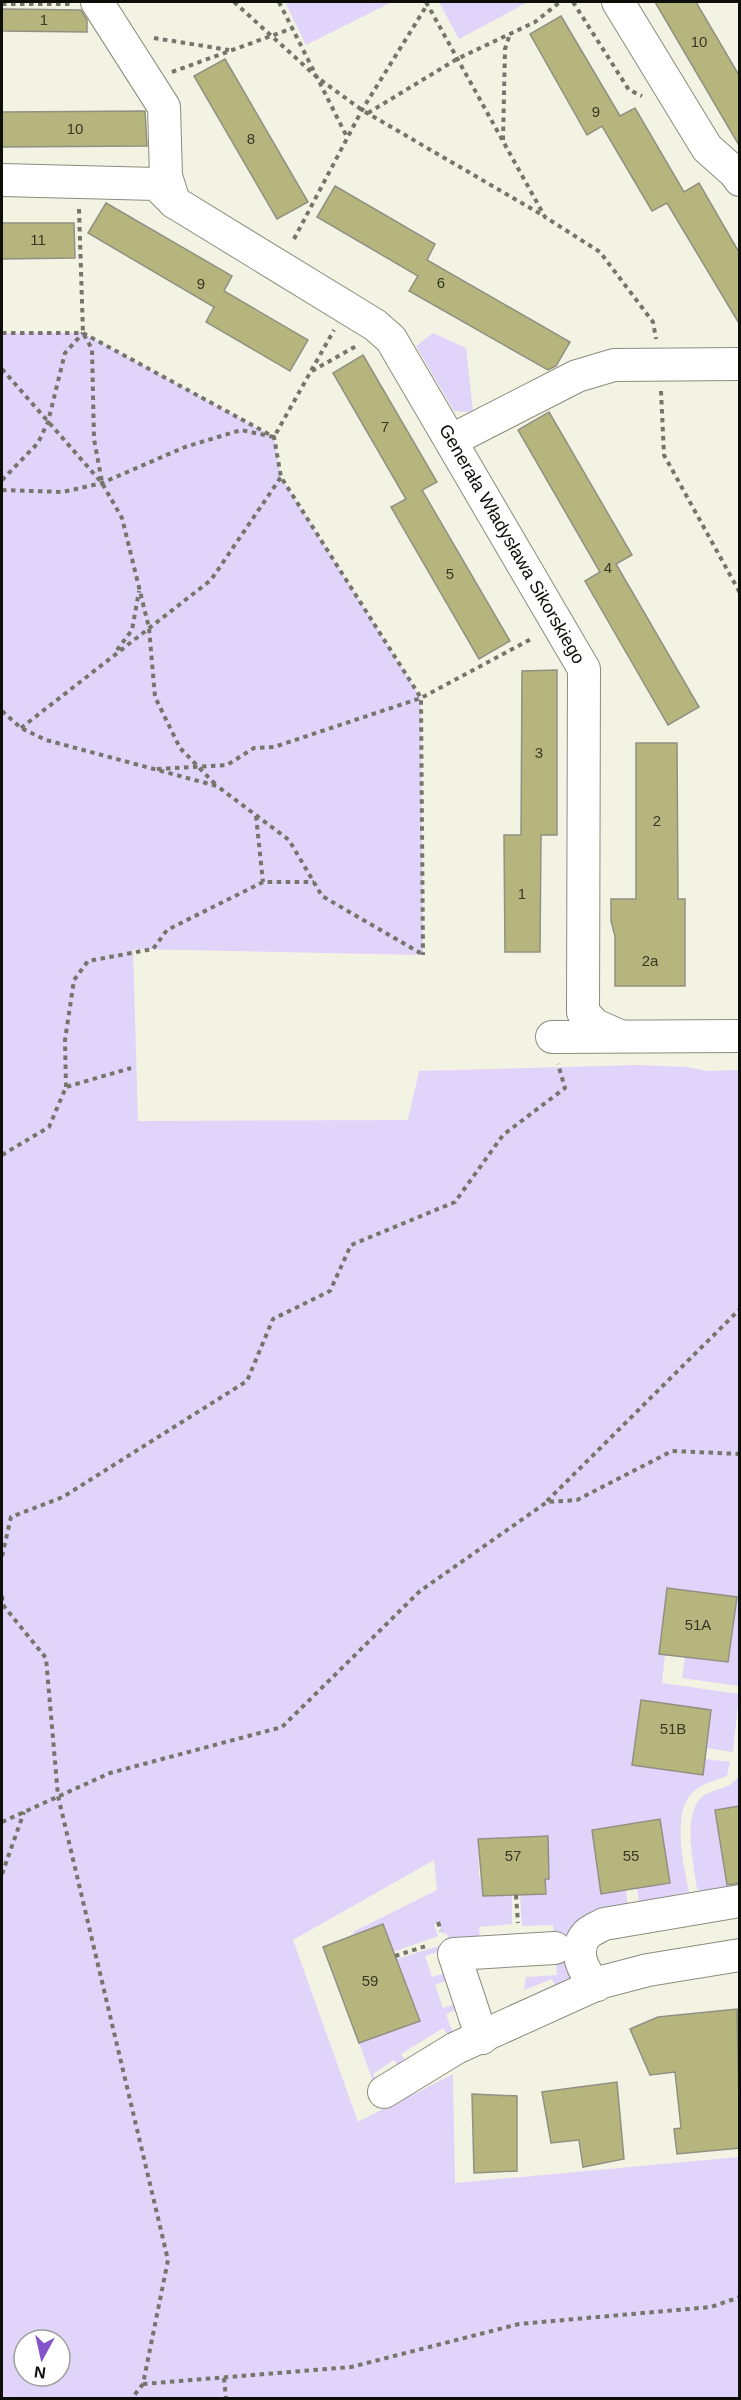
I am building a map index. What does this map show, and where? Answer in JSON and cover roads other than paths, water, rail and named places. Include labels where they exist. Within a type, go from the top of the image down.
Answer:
[{"type":"street","points":[[618,2],[707,148],[740,180]]},
{"type":"street","points":[[98,3],[164,107],[166,176],[174,202]]},
{"type":"street","name":"Generała Władysława Sikorskiego","points":[[2,180],[150,182],[160,186],[174,202],[386,333],[453,440],[584,669],[583,1012],[595,1025],[620,1036]]},
{"type":"street","points":[[453,440],[587,372],[614,365],[740,364]]},
{"type":"street","name":"Generała Władysława Sikorskiego","points":[[552,1037],[740,1036]]},
{"type":"street","points":[[597,1985],[585,1974],[580,1953],[586,1934],[604,1924],[740,1901]]},
{"type":"street","points":[[482,2038],[454,1954],[555,1948]]},
{"type":"street","points":[[384,2092],[456,2048],[597,1985],[648,1970],[740,1955]]}]
